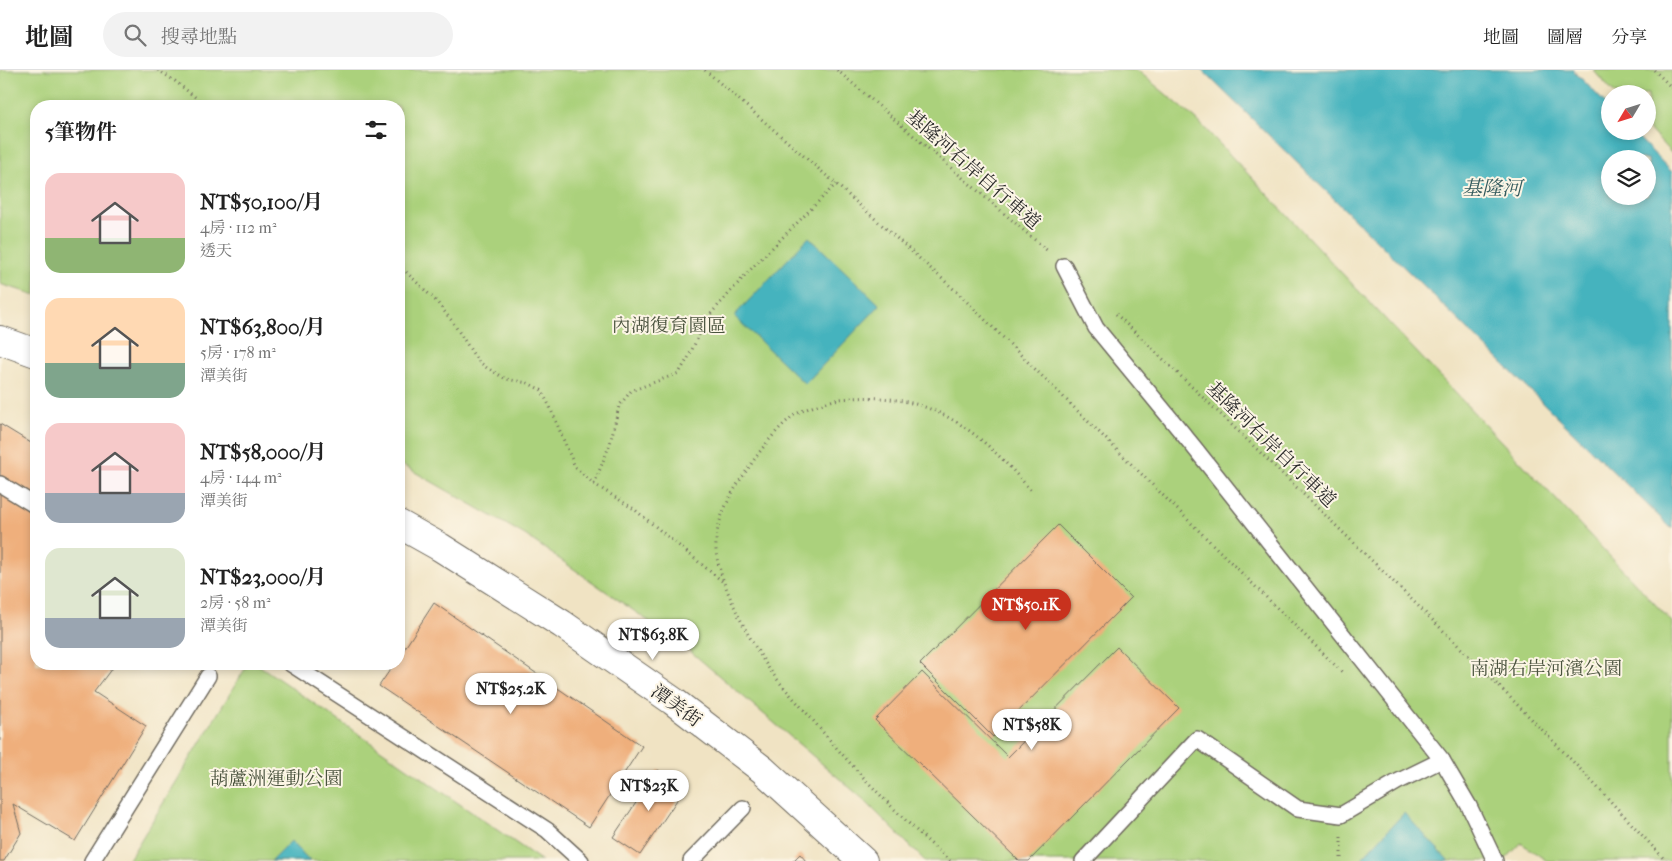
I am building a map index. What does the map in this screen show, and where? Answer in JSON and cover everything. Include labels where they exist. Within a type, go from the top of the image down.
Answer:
[{"type":"street","points":[[0,340],[30,351]]},
{"type":"street","name":"潭美街","points":[[405,527],[440,547],[554,619],[673,701],[763,770],[863,861]]},
{"type":"lane","points":[[1064,266],[1096,328],[1193,446],[1442,760],[1469,806],[1495,861]]},
{"type":"lane","points":[[0,484],[30,502]]},
{"type":"lane","points":[[300,670],[547,830],[581,861]]},
{"type":"lane","points":[[92,861],[208,676]]},
{"type":"lane","points":[[1082,861],[1196,739],[1298,809],[1341,816],[1397,782],[1442,760]]},
{"type":"lane","points":[[691,861],[742,808]]},
{"type":"path","points":[[158,70],[198,100]]},
{"type":"path","points":[[705,70],[956,292],[1350,680]]},
{"type":"path","name":"基隆河右岸自行車道","points":[[837,70],[1064,266]]},
{"type":"path","points":[[1654,70],[1672,88]]},
{"type":"path","points":[[594,484],[610,444],[619,406],[631,391],[679,373],[707,318],[750,270],[836,184]]},
{"type":"path","points":[[405,271],[436,301],[478,360],[487,368],[506,379],[528,383],[540,390],[549,405],[575,467],[594,484],[634,509],[722,582]]},
{"type":"path","name":"基隆河右岸自行車道","points":[[1114,313],[1271,462],[1443,631],[1554,742],[1666,861]]},
{"type":"path","points":[[950,861],[890,806],[837,749],[770,670],[748,633],[722,582],[716,555],[717,528],[734,488],[765,444],[794,415],[836,400],[870,397],[899,400],[935,410],[975,434],[1008,465],[1032,492]]},
{"type":"green space","name":"內湖復育園區","points":[[0,70],[1137,70],[1197,120],[1672,622],[1672,861],[1547,861],[1521,843],[1504,861],[925,861],[862,798],[683,645],[525,535],[405,466],[405,100],[30,100],[30,293],[0,284]]},
{"type":"green space","points":[[1593,70],[1672,70],[1672,154],[1656,137],[1656,85],[1607,85]]},
{"type":"green space","name":"葫蘆洲運動公園","points":[[244,670],[266,670],[542,861],[128,861]]},
{"type":"water","name":"基隆河","points":[[1202,70],[1573,70],[1601,99],[1601,140],[1641,140],[1651,150],[1601,150],[1601,205],[1656,205],[1656,156],[1672,172],[1672,529]]},
{"type":"water","points":[[809,237],[880,305],[805,384],[734,316]]},
{"type":"water","points":[[1404,813],[1449,861],[1365,861],[1362,858]]},
{"type":"water","points":[[291,841],[310,861],[271,861]]},
{"type":"building","points":[[0,424],[30,442],[30,670],[110,670],[94,692],[146,726],[75,841],[13,804],[21,833],[4,861],[0,861]]},
{"type":"building","points":[[1058,525],[1131,598],[993,737],[920,664]]},
{"type":"building","points":[[434,603],[642,746],[589,827],[379,686],[390,670],[405,670],[405,648]]},
{"type":"building","points":[[1117,647],[1179,708],[1029,861],[1019,861],[875,720],[922,672],[1008,757]]},
{"type":"building","points":[[658,770],[685,788],[640,855],[613,837]]},
{"type":"building","points":[[800,854],[806,861],[793,861]]},
{"type":"park label","name":"南湖右岸河濱公園","points":[[1546,668]]}]
